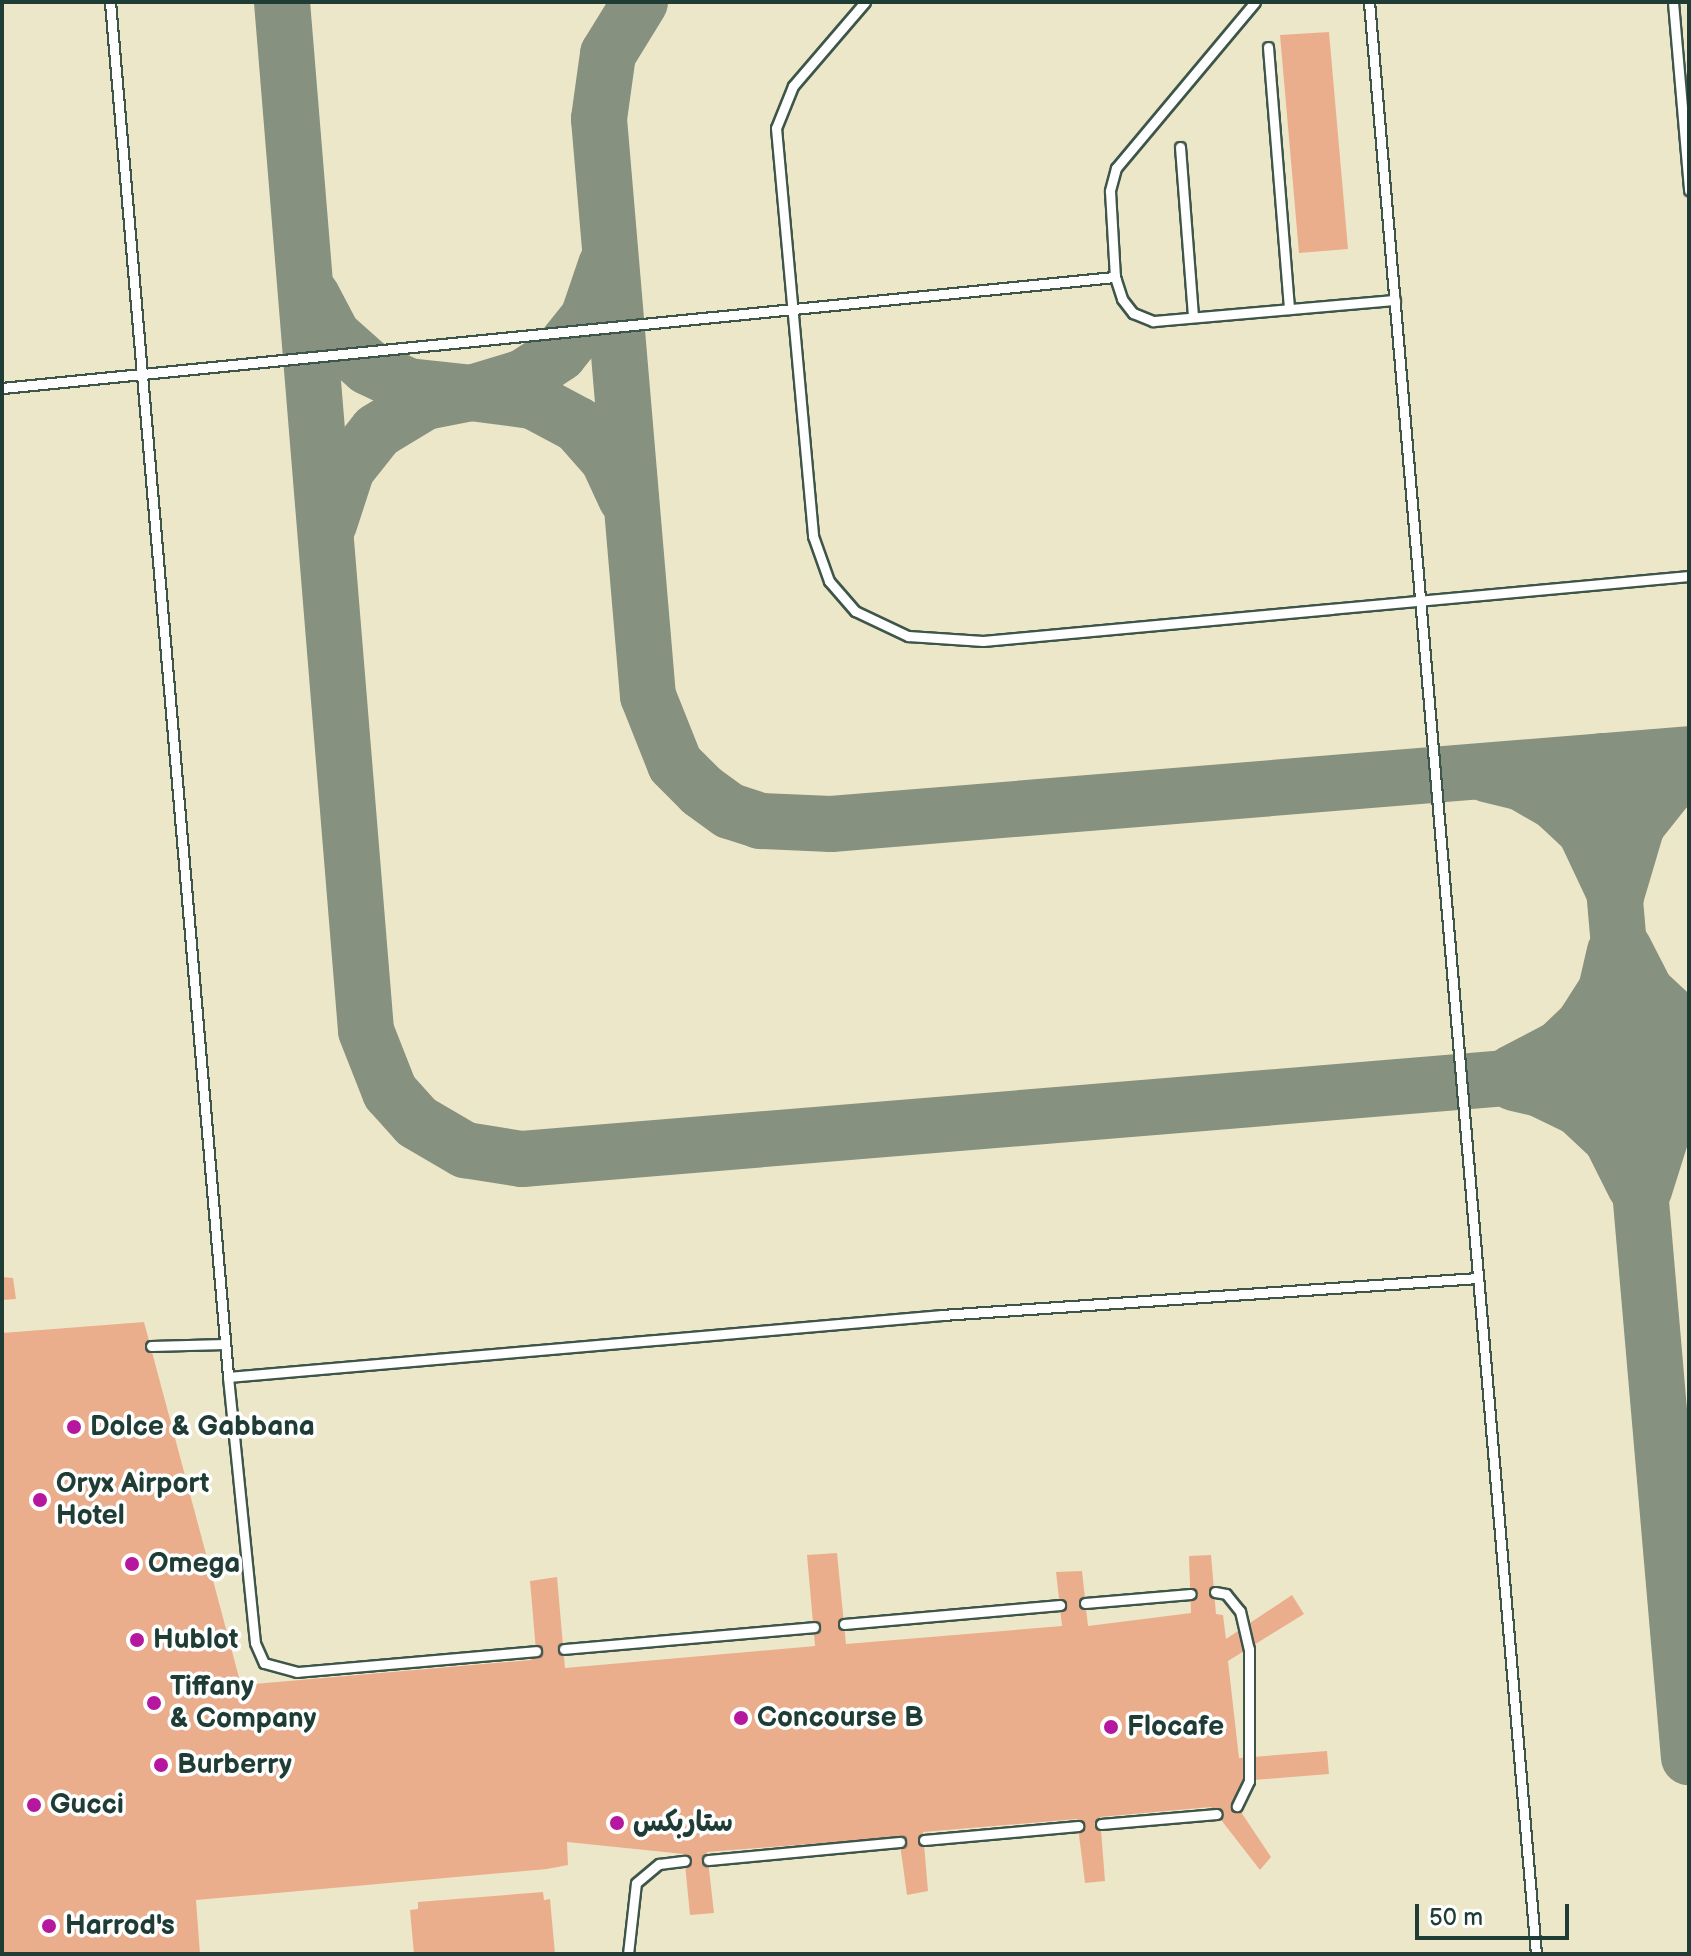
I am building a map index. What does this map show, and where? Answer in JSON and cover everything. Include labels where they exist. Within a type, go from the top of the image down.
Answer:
[{"type":"lane","points":[[110,2],[225,1344],[255,1643],[264,1663],[297,1672],[536,1651]]},
{"type":"lane","points":[[865,2],[793,86],[776,128],[818,559],[855,611],[887,629],[983,641],[1689,576]]},
{"type":"lane","points":[[1255,2],[1116,168],[1110,191],[1115,277],[1133,313],[1153,321],[1395,300]]},
{"type":"lane","points":[[1369,2],[1536,1954]]},
{"type":"lane","points":[[1673,2],[1689,190]]},
{"type":"lane","points":[[1268,47],[1289,309]]},
{"type":"lane","points":[[1180,147],[1193,317]]},
{"type":"lane","points":[[2,388],[1115,277]]},
{"type":"lane","points":[[228,1377],[926,1316],[1478,1278]]},
{"type":"lane","points":[[151,1346],[225,1344]]},
{"type":"lane","points":[[1215,1592],[1233,1600],[1249,1649],[1249,1781],[1237,1806]]},
{"type":"lane","points":[[1085,1603],[1191,1594]]},
{"type":"lane","points":[[844,1624],[1060,1605]]},
{"type":"lane","points":[[564,1649],[814,1627]]},
{"type":"lane","points":[[1101,1824],[1217,1814]]},
{"type":"lane","points":[[924,1840],[1078,1826]]},
{"type":"lane","points":[[708,1860],[900,1842]]},
{"type":"lane","points":[[628,1954],[636,1883],[659,1864],[685,1861]]},
{"type":"building","points":[[1329,32],[1348,249],[1299,253],[1280,35]]},
{"type":"building","points":[[2,1277],[13,1278],[16,1299],[2,1300]]},
{"type":"building","name":"Concourse B","points":[[144,1322],[241,1685],[531,1660],[536,1651],[530,1581],[557,1577],[565,1668],[815,1646],[807,1555],[837,1553],[846,1644],[1062,1626],[1056,1572],[1082,1571],[1088,1626],[1191,1613],[1189,1556],[1211,1555],[1216,1614],[1223,1615],[1226,1639],[1292,1595],[1304,1614],[1228,1661],[1239,1758],[1327,1751],[1329,1774],[1241,1781],[1244,1804],[1237,1806],[1271,1857],[1260,1870],[1211,1807],[1100,1817],[1105,1881],[1085,1883],[1077,1819],[923,1832],[928,1891],[907,1895],[899,1837],[707,1852],[714,1913],[690,1915],[684,1854],[567,1842],[568,1865],[547,1869],[196,1900],[200,1954],[2,1954],[2,1333]]},
{"type":"building","points":[[543,1892],[544,1900],[550,1899],[555,1954],[414,1954],[410,1910],[418,1909],[418,1902]]},
{"type":"taxiway","points":[[282,2],[366,1031],[390,1092],[417,1122],[465,1150],[522,1159],[1689,1063]]},
{"type":"taxiway","points":[[640,2],[608,54],[599,119],[648,696],[675,764],[702,791],[730,811],[760,821],[831,824],[1689,754]]},
{"type":"taxiway","points":[[312,296],[333,336],[368,367],[408,386],[471,393],[524,377],[559,354],[588,318],[606,265]]},
{"type":"taxiway","points":[[329,524],[347,469],[377,431],[425,402],[471,393],[533,401],[578,425],[608,459],[626,498]]},
{"type":"taxiway","points":[[1603,761],[1689,1757]]},
{"type":"taxiway","points":[[1486,774],[1522,783],[1555,802],[1585,830],[1616,896],[1637,825],[1667,787],[1689,772]]},
{"type":"taxiway","points":[[1624,949],[1646,992],[1689,1032]]},
{"type":"taxiway","points":[[1512,1073],[1560,1048],[1583,1026],[1606,990],[1615,952]]},
{"type":"taxiway","points":[[1514,1083],[1540,1089],[1579,1108],[1611,1138],[1635,1186]]},
{"type":"taxiway","points":[[1644,1190],[1662,1133],[1689,1101]]},
{"type":"place","name":"Dolce & Gabbana","points":[[74,1427]]},
{"type":"place","name":"Oryx Airport Hotel","points":[[40,1500]]},
{"type":"place","name":"Omega","points":[[132,1564]]},
{"type":"place","name":"Hublot","points":[[137,1640]]},
{"type":"place","name":"Tiffany & Company","points":[[154,1703]]},
{"type":"place","name":"Concourse B","points":[[741,1718]]},
{"type":"place","name":"Flocafe","points":[[1111,1727]]},
{"type":"place","name":"Burberry","points":[[161,1765]]},
{"type":"place","name":"Gucci","points":[[34,1805]]},
{"type":"place","name":"ستاربكس","points":[[617,1823]]},
{"type":"place","name":"Harrod's","points":[[49,1926]]}]
